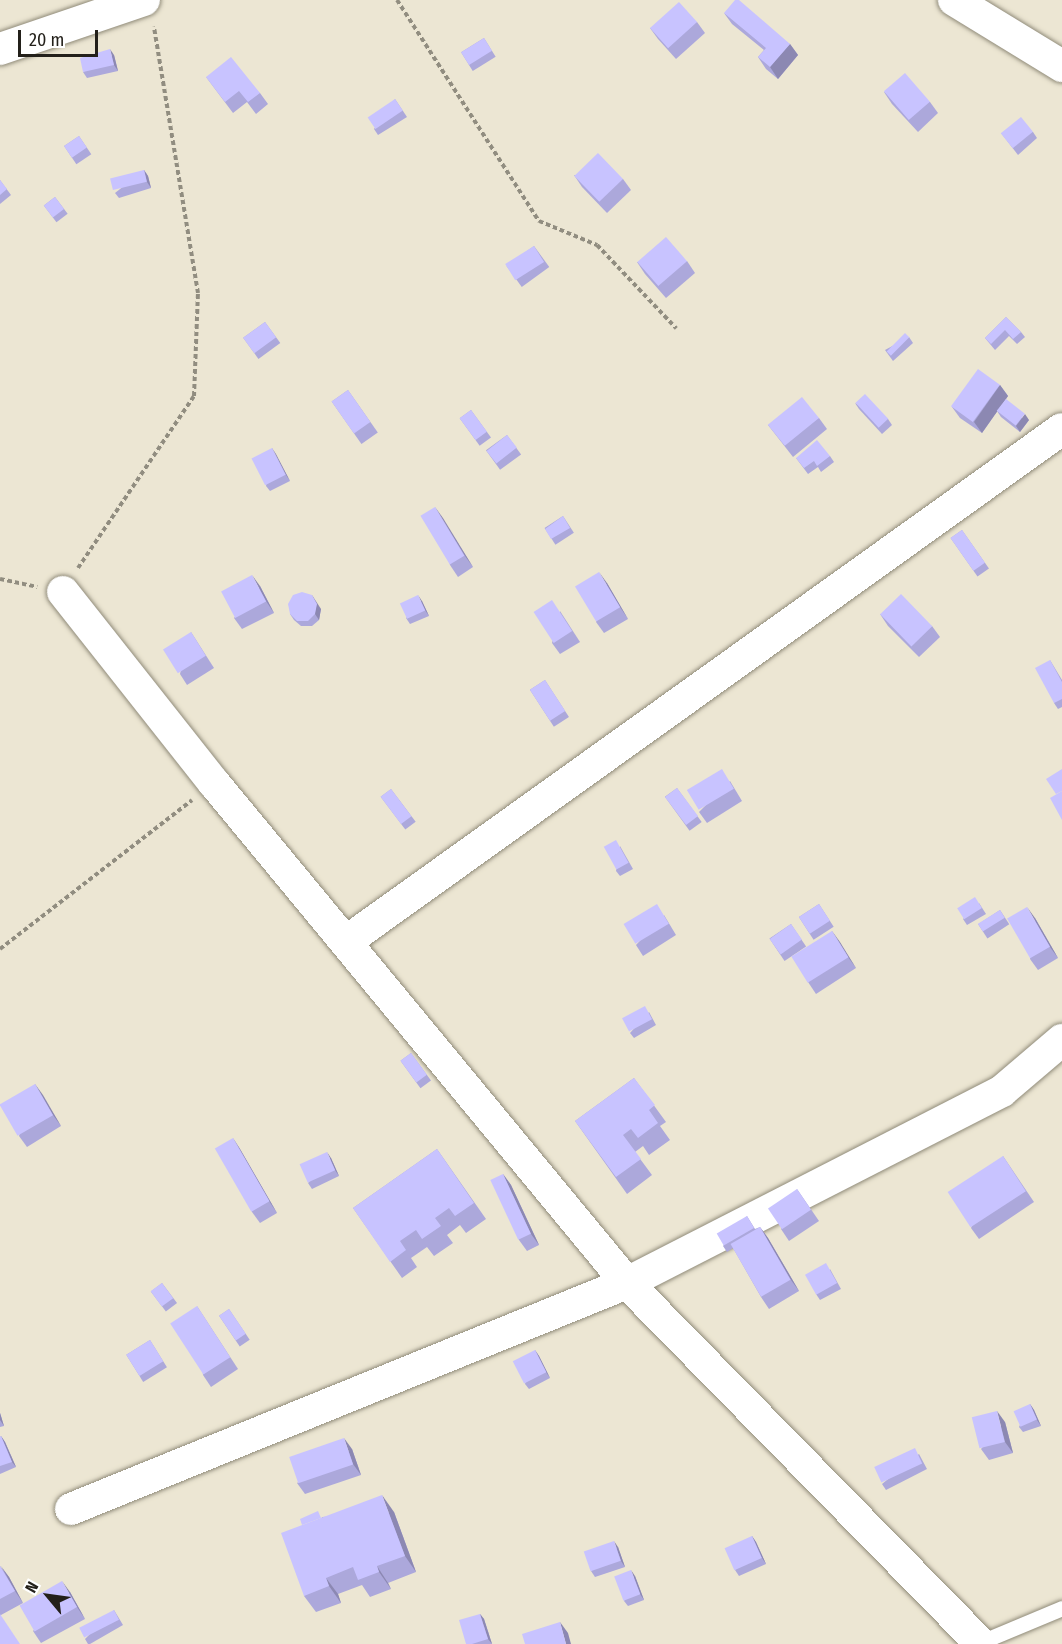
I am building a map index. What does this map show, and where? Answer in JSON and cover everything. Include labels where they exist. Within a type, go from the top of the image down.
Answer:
[{"type":"street","points":[[954,0],[1062,66]]},
{"type":"street","points":[[0,49],[148,12]]},
{"type":"street","points":[[347,941],[1062,429]]},
{"type":"street","points":[[63,592],[214,783],[347,941],[627,1283],[979,1643]]},
{"type":"street","points":[[71,1509],[627,1283],[1002,1090],[1062,1040]]},
{"type":"lane","points":[[979,1643],[1062,1608]]},
{"type":"path","points":[[397,0],[539,221],[597,245],[676,328]]},
{"type":"path","points":[[0,579],[63,592],[194,396],[198,293],[148,12]]},
{"type":"path","points":[[0,949],[214,783]]},
{"type":"building","points":[[735,0],[739,0],[790,44],[770,67],[758,57],[766,48],[724,13]]},
{"type":"building","points":[[679,2],[697,22],[668,48],[650,28]]},
{"type":"building","points":[[484,38],[492,51],[469,65],[461,52]]},
{"type":"building","points":[[110,49],[114,65],[83,72],[80,58]]},
{"type":"building","points":[[231,57],[260,93],[248,102],[239,91],[225,102],[206,77]]},
{"type":"building","points":[[905,73],[930,102],[909,120],[884,91]]},
{"type":"building","points":[[395,99],[403,111],[375,129],[368,117]]},
{"type":"building","points":[[1021,117],[1033,132],[1013,148],[1001,133]]},
{"type":"building","points":[[79,136],[87,148],[72,158],[64,146]]},
{"type":"building","points":[[598,153],[623,179],[599,202],[574,176]]},
{"type":"building","points":[[144,170],[147,182],[113,190],[110,178]]},
{"type":"building","points":[[0,180],[7,189],[0,195]]},
{"type":"building","points":[[55,197],[64,209],[53,217],[44,205]]},
{"type":"building","points":[[666,237],[687,261],[658,286],[637,262]]},
{"type":"building","points":[[534,246],[544,262],[515,280],[505,264]]},
{"type":"building","points":[[1006,317],[1021,332],[1013,339],[1005,330],[991,344],[985,338]]},
{"type":"building","points":[[265,322],[276,337],[254,353],[243,338]]},
{"type":"building","points":[[905,333],[909,337],[891,356],[887,351]]},
{"type":"building","points":[[978,369],[1000,385],[973,422],[951,406]]},
{"type":"building","points":[[348,390],[370,422],[354,433],[332,401]]},
{"type":"building","points":[[865,394],[888,419],[879,428],[855,403]]},
{"type":"building","points":[[802,397],[819,418],[785,446],[768,425]]},
{"type":"building","points":[[1006,399],[1025,414],[1016,426],[997,411]]},
{"type":"building","points":[[471,410],[487,432],[476,440],[460,418]]},
{"type":"building","points":[[507,435],[517,448],[496,464],[487,451]]},
{"type":"building","points":[[817,440],[830,456],[817,466],[814,461],[804,468],[796,458]]},
{"type":"building","points":[[272,448],[286,475],[265,485],[252,458]]},
{"type":"building","points":[[435,507],[464,556],[450,565],[420,516]]},
{"type":"building","points":[[563,516],[570,528],[551,539],[545,529]]},
{"type":"building","points":[[962,530],[985,563],[973,571],[951,538]]},
{"type":"building","points":[[599,572],[620,607],[596,622],[575,586]]},
{"type":"building","points":[[252,575],[266,601],[235,618],[221,591]]},
{"type":"building","points":[[302,592],[312,595],[317,604],[315,614],[308,621],[297,621],[290,614],[288,604],[293,595]]},
{"type":"building","points":[[901,594],[932,626],[911,647],[880,614]]},
{"type":"building","points":[[418,595],[425,610],[407,619],[400,603]]},
{"type":"building","points":[[552,600],[572,631],[554,643],[534,612]]},
{"type":"building","points":[[191,632],[206,656],[178,673],[163,649]]},
{"type":"building","points":[[1050,660],[1062,682],[1062,699],[1054,703],[1035,668]]},
{"type":"building","points":[[545,680],[565,711],[550,721],[530,690]]},
{"type":"building","points":[[722,769],[734,789],[699,810],[687,790]]},
{"type":"building","points":[[1062,769],[1062,791],[1056,794],[1046,779]]},
{"type":"building","points":[[677,788],[698,816],[686,825],[665,797]]},
{"type":"building","points":[[391,789],[411,816],[401,824],[381,797]]},
{"type":"building","points":[[1062,791],[1062,820],[1050,798]]},
{"type":"building","points":[[616,840],[629,863],[616,870],[604,847]]},
{"type":"building","points":[[975,897],[982,908],[964,919],[957,908]]},
{"type":"building","points":[[657,904],[669,924],[635,944],[624,924]]},
{"type":"building","points":[[819,904],[830,921],[810,934],[799,917]]},
{"type":"building","points":[[1027,907],[1050,947],[1030,958],[1007,918]]},
{"type":"building","points":[[1000,910],[1005,918],[983,931],[978,924]]},
{"type":"building","points":[[791,924],[802,940],[781,954],[770,939]]},
{"type":"building","points":[[832,931],[848,957],[808,983],[791,956]]},
{"type":"building","points":[[645,1006],[652,1019],[629,1031],[622,1018]]},
{"type":"building","points":[[411,1053],[427,1075],[416,1082],[400,1061]]},
{"type":"building","points":[[634,1078],[655,1105],[649,1110],[658,1123],[638,1138],[631,1129],[623,1135],[641,1159],[616,1177],[575,1121]]},
{"type":"building","points":[[35,1084],[53,1115],[17,1136],[0,1104]]},
{"type":"building","points":[[233,1138],[269,1201],[251,1212],[215,1148]]},
{"type":"building","points":[[437,1149],[474,1203],[455,1216],[449,1208],[435,1218],[441,1226],[422,1239],[416,1230],[400,1241],[406,1250],[390,1262],[353,1208]]},
{"type":"building","points":[[327,1152],[335,1170],[308,1182],[300,1164]]},
{"type":"building","points":[[1003,1156],[1026,1191],[971,1227],[948,1192]]},
{"type":"building","points":[[503,1174],[531,1234],[518,1240],[490,1180]]},
{"type":"building","points":[[797,1189],[811,1210],[782,1229],[768,1209]]},
{"type":"building","points":[[747,1216],[754,1228],[724,1246],[717,1234]]},
{"type":"building","points":[[760,1227],[791,1280],[761,1297],[731,1244]]},
{"type":"building","points":[[826,1263],[837,1283],[816,1295],[805,1275]]},
{"type":"building","points":[[162,1283],[173,1298],[162,1307],[151,1291]]},
{"type":"building","points":[[197,1306],[230,1357],[203,1375],[170,1323]]},
{"type":"building","points":[[229,1309],[246,1334],[236,1341],[219,1316]]},
{"type":"building","points":[[150,1340],[163,1361],[140,1376],[126,1355]]},
{"type":"building","points":[[535,1350],[546,1372],[524,1384],[513,1361]]},
{"type":"building","points":[[1030,1404],[1037,1420],[1020,1427],[1014,1411]]},
{"type":"building","points":[[997,1411],[1005,1442],[980,1448],[972,1417]]},
{"type":"building","points":[[0,1437],[12,1462],[0,1466]]},
{"type":"building","points":[[344,1438],[353,1464],[298,1483],[289,1457]]},
{"type":"building","points":[[915,1448],[922,1463],[881,1482],[874,1467]]},
{"type":"building","points":[[382,1495],[405,1556],[377,1566],[379,1572],[358,1580],[353,1567],[326,1578],[329,1586],[304,1596],[281,1533]]},
{"type":"building","points":[[318,1511],[321,1518],[302,1525],[300,1519]]},
{"type":"building","points":[[752,1536],[762,1558],[734,1570],[725,1548]]},
{"type":"building","points":[[614,1541],[621,1561],[591,1571],[584,1551]]},
{"type":"building","points":[[0,1566],[15,1591],[0,1599]]},
{"type":"building","points":[[631,1570],[640,1594],[624,1601],[614,1576]]},
{"type":"building","points":[[62,1581],[77,1607],[35,1631],[20,1606]]},
{"type":"building","points":[[114,1610],[119,1620],[84,1638],[79,1628]]},
{"type":"building","points":[[0,1614],[20,1644],[0,1644]]},
{"type":"building","points":[[480,1614],[488,1639],[466,1644],[459,1620]]},
{"type":"building","points":[[560,1622],[566,1644],[525,1644],[522,1634]]}]
